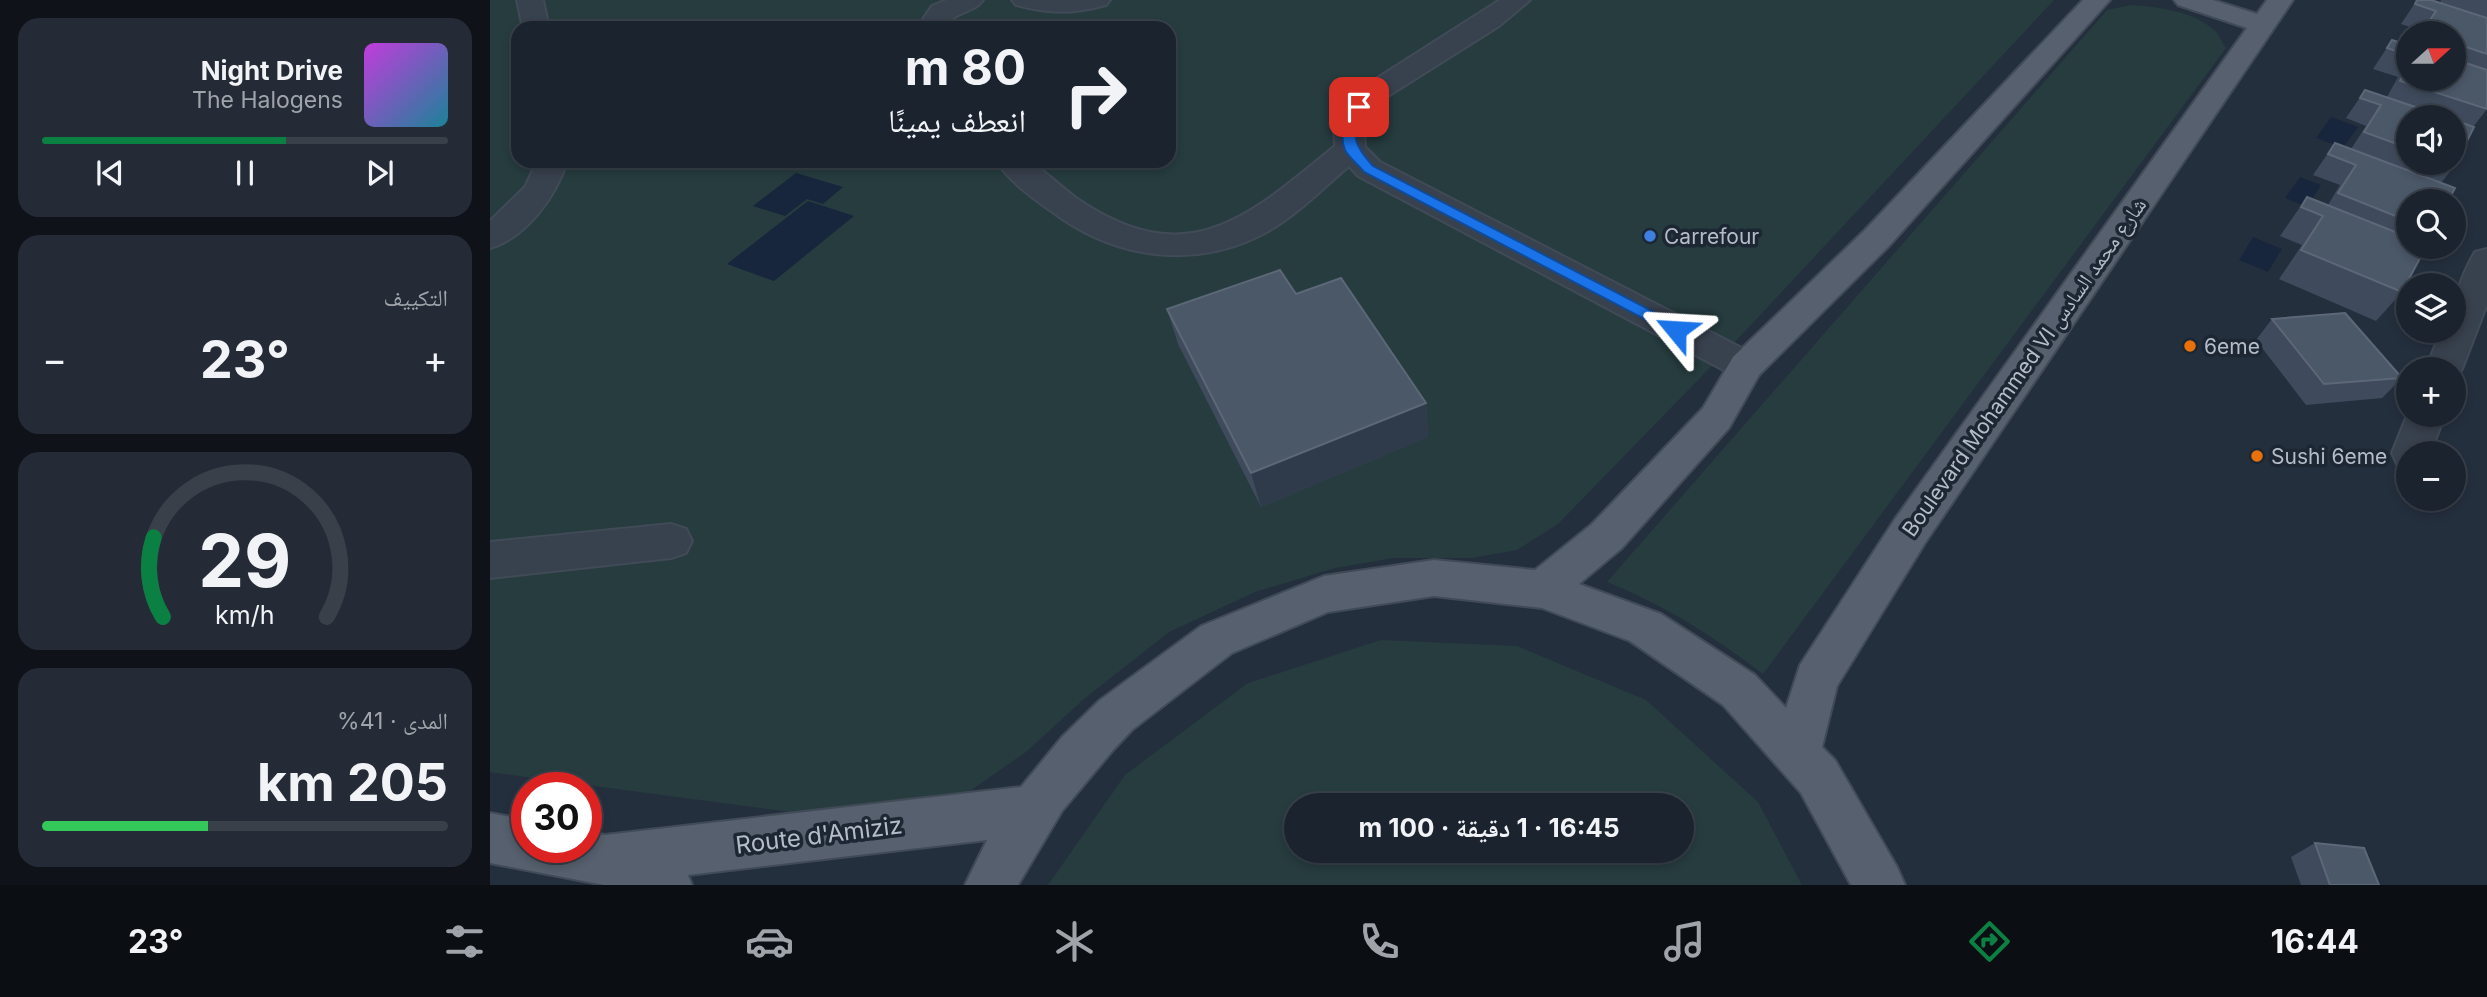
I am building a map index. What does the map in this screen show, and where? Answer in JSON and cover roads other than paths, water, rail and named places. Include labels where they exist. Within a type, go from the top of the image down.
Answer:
[{"type":"main road","points":[[1544,588],[1607,536],[1716,418],[1746,366],[1877,238],[2097,0]]},
{"type":"main road","points":[[2187,0],[2272,13]]},
{"type":"main road","name":"Boulevard Mohammed VI شارع محمد السادس","points":[[1798,750],[1816,680],[1903,543],[2115,233],[2272,13]]},
{"type":"main road","points":[[991,885],[1033,810],[1086,743],[1144,688],[1207,643],[1272,611],[1339,589],[1408,578],[1476,578],[1544,588],[1598,605],[1653,629],[1705,662],[1753,702],[1798,750],[1835,800],[1867,857],[1879,885]]},
{"type":"main road","name":"Route d'Amiziz","points":[[605,860],[1033,810]]},
{"type":"main road","points":[[490,838],[511,842]]},
{"type":"main road","name":"Route d'Amiziz","points":[[602,859],[666,885]]},
{"type":"street","points":[[530,0],[534,21]]},
{"type":"street","points":[[935,21],[941,12],[970,0]]},
{"type":"street","points":[[1025,0],[1052,6],[1097,0]]},
{"type":"street","points":[[1517,0],[1490,20],[1378,90],[1359,107],[1349,127],[1350,149],[1369,169],[1746,366]]},
{"type":"street","points":[[1018,168],[1074,212],[1135,241],[1200,242],[1228,237],[1269,215],[1350,149]]},
{"type":"street","points":[[490,237],[513,219],[534,196],[550,168]]},
{"type":"street","points":[[2449,357],[2487,260]]},
{"type":"street","points":[[490,561],[671,541]]},
{"type":"water","points":[[2331,117],[2358,127],[2343,148],[2316,138]]},
{"type":"water","points":[[796,173],[843,187],[823,204],[807,199],[785,216],[753,206]]},
{"type":"water","points":[[2300,177],[2321,185],[2307,207],[2285,198]]},
{"type":"water","points":[[808,201],[854,216],[774,281],[727,264]]},
{"type":"water","points":[[2253,237],[2282,249],[2268,272],[2239,260]]},
{"type":"place","name":"Carrefour","points":[[1650,236]]},
{"type":"place","name":"6eme","points":[[2190,346]]},
{"type":"place","name":"Sushi 6eme","points":[[2257,456]]}]
